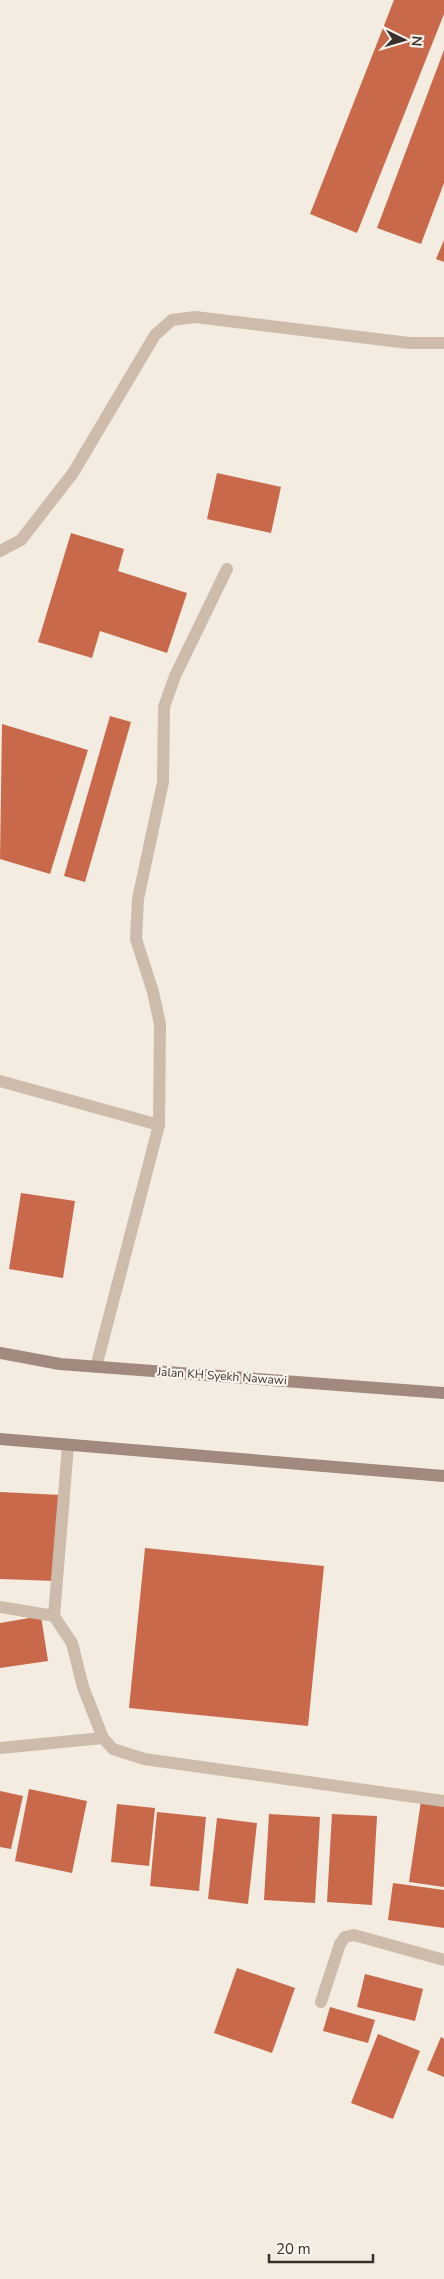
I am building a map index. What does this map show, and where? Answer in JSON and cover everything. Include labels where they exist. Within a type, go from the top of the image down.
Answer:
[{"type":"main road","name":"Jalan KH Syekh Nawawi","points":[[0,1353],[60,1364],[444,1392]]},
{"type":"main road","points":[[0,1439],[444,1476]]},
{"type":"street","points":[[0,551],[21,540],[73,473],[155,335],[172,320],[195,318],[410,343],[444,343]]},
{"type":"street","points":[[96,1367],[159,1125],[160,1024],[153,992],[136,939],[138,899],[163,782],[164,707],[175,676],[227,569]]},
{"type":"street","points":[[0,1081],[159,1125]]},
{"type":"street","points":[[68,1446],[54,1616],[72,1643],[83,1687],[103,1738],[113,1749],[144,1759],[444,1800]]},
{"type":"street","points":[[0,1607],[54,1616]]},
{"type":"street","points":[[0,1748],[103,1738]]},
{"type":"street","points":[[321,2002],[340,1944],[345,1937],[354,1935],[444,1960]]},
{"type":"building","points":[[394,0],[444,0],[444,14],[357,233],[310,214]]},
{"type":"building","points":[[444,50],[444,183],[421,244],[377,228]]},
{"type":"building","points":[[444,240],[444,262],[436,259]]},
{"type":"building","points":[[217,473],[281,487],[271,533],[207,519]]},
{"type":"building","points":[[71,533],[124,549],[118,571],[187,593],[167,653],[100,631],[92,658],[38,642]]},
{"type":"building","points":[[110,716],[131,722],[85,882],[64,876]]},
{"type":"building","points":[[2,724],[88,750],[50,874],[0,859]]},
{"type":"building","points":[[21,1193],[75,1201],[63,1278],[9,1269]]},
{"type":"building","points":[[0,1492],[61,1495],[56,1581],[0,1579]]},
{"type":"building","points":[[145,1548],[324,1566],[308,1726],[129,1708]]},
{"type":"building","points":[[41,1616],[48,1661],[0,1668],[0,1623]]},
{"type":"building","points":[[29,1789],[87,1801],[72,1873],[15,1861]]},
{"type":"building","points":[[0,1791],[23,1796],[11,1849],[0,1847]]},
{"type":"building","points":[[421,1801],[444,1805],[444,1887],[409,1882]]},
{"type":"building","points":[[117,1804],[155,1808],[149,1866],[111,1862]]},
{"type":"building","points":[[157,1812],[206,1817],[199,1891],[150,1886]]},
{"type":"building","points":[[269,1814],[320,1817],[315,1903],[264,1900]]},
{"type":"building","points":[[332,1814],[377,1816],[372,1905],[327,1902]]},
{"type":"building","points":[[217,1818],[257,1823],[248,1904],[208,1899]]},
{"type":"building","points":[[393,1883],[444,1890],[444,1928],[388,1920]]},
{"type":"building","points":[[237,1968],[295,1988],[272,2053],[214,2033]]},
{"type":"building","points":[[365,1974],[423,1989],[415,2021],[357,2007]]},
{"type":"building","points":[[330,2007],[375,2020],[368,2043],[323,2031]]},
{"type":"building","points":[[378,2034],[420,2051],[393,2119],[351,2103]]},
{"type":"building","points":[[441,2037],[444,2039],[444,2077],[427,2070]]}]
